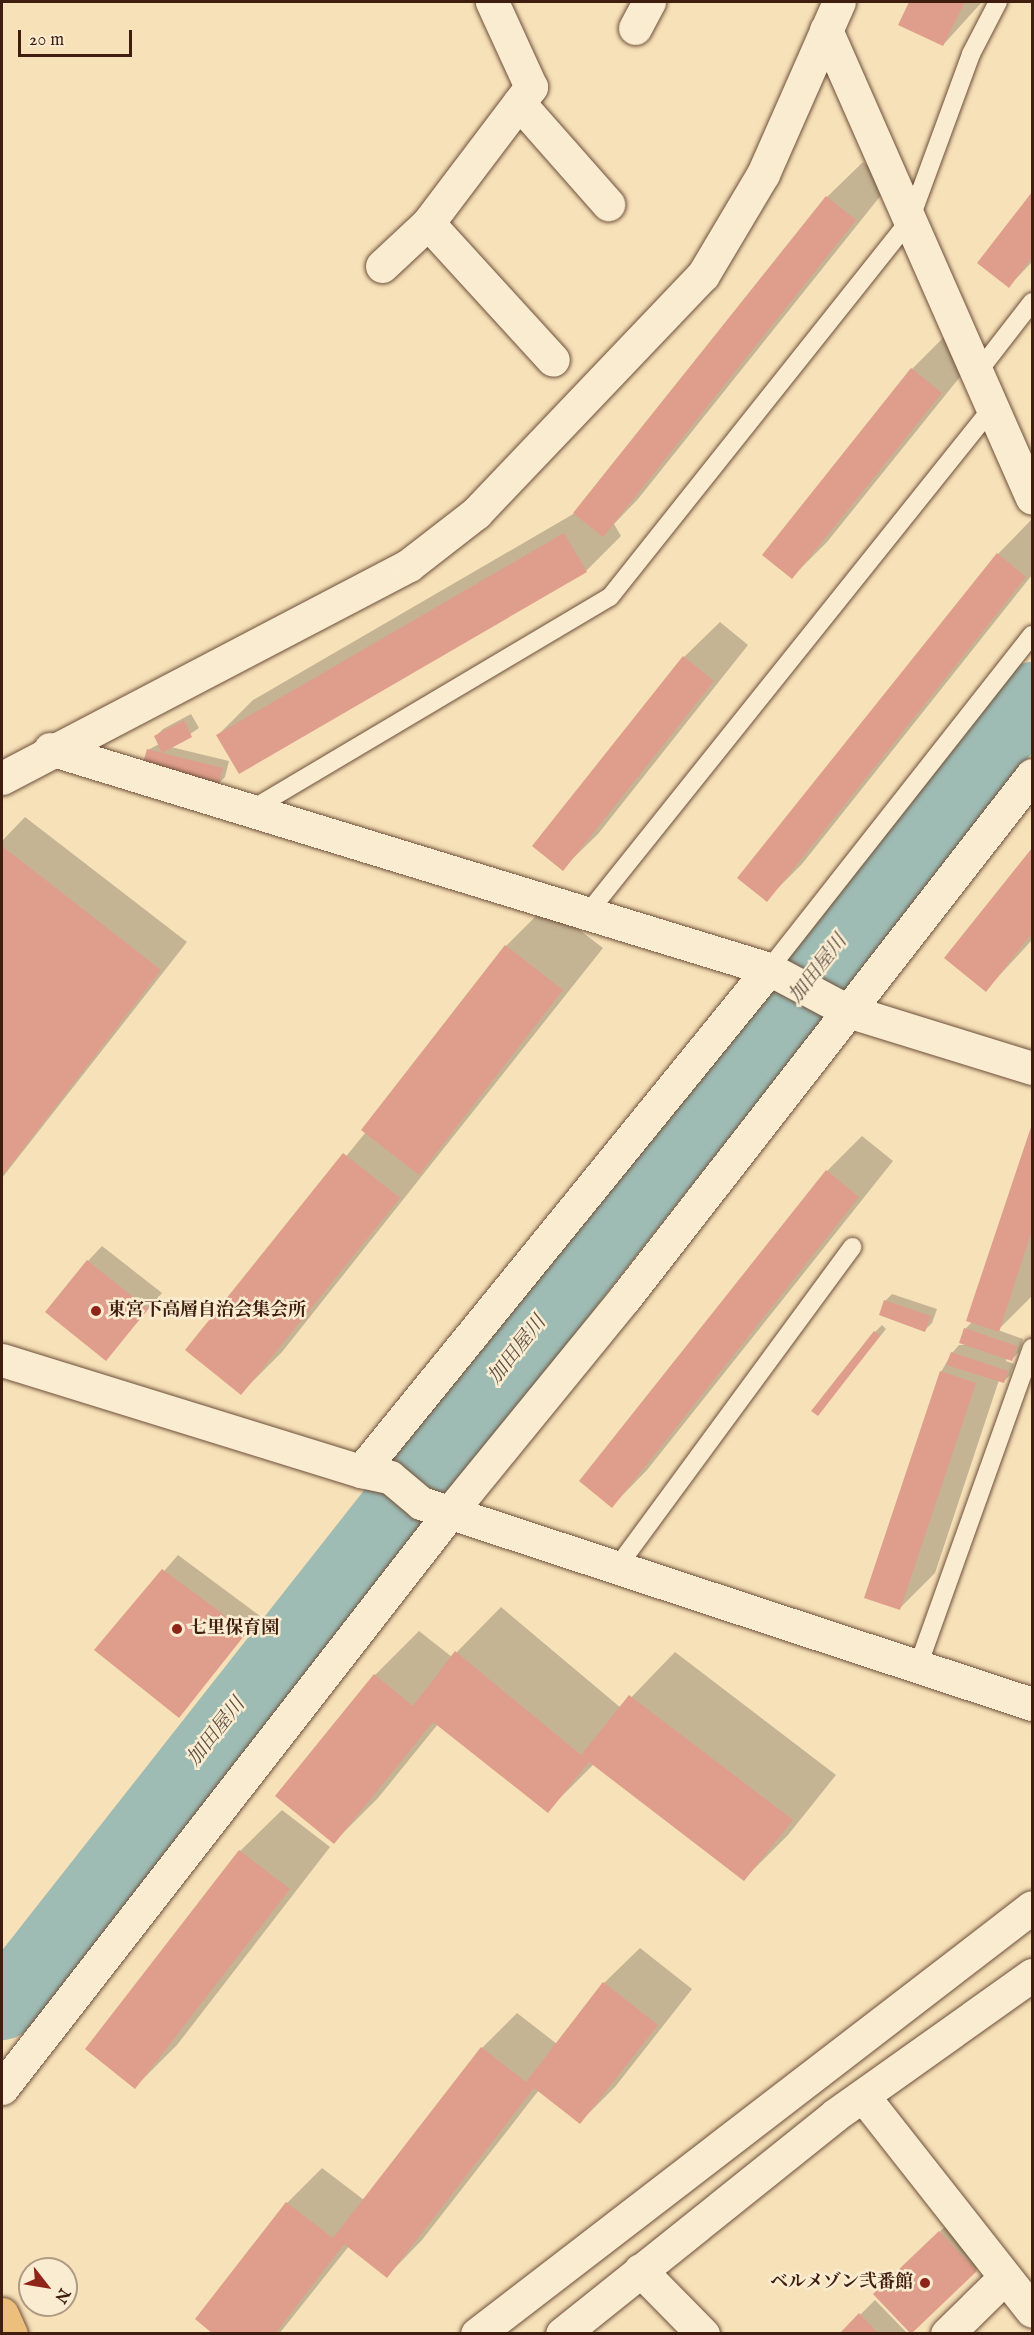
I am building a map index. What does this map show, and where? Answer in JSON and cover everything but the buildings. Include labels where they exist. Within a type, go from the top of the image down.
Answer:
[{"type":"main road","points":[[2,2314],[12,2334]]},
{"type":"street","points":[[382,266],[428,223],[531,87],[492,2]]},
{"type":"street","points":[[832,16],[910,220],[1032,498]]},
{"type":"street","points":[[2,778],[50,749],[409,565],[476,513],[703,275],[763,174],[832,16]]},
{"type":"street","points":[[519,103],[608,204]]},
{"type":"street","points":[[428,223],[553,360]]},
{"type":"street","points":[[50,749],[769,969],[848,1011],[1032,1068]]},
{"type":"street","points":[[2,2088],[436,1507],[624,1299],[1032,775]]},
{"type":"street","points":[[375,1474],[769,969]]},
{"type":"street","points":[[2,1360],[375,1474],[436,1507],[1032,1704]]},
{"type":"street","points":[[477,2334],[1032,1907]]},
{"type":"street","points":[[562,2334],[640,2270],[863,2096],[1032,1975]]},
{"type":"street","points":[[863,2096],[1032,2311]]},
{"type":"street","points":[[640,2270],[702,2334]]},
{"type":"street","points":[[946,2334],[1005,2277]]},
{"type":"lane","points":[[251,810],[610,597],[910,220],[971,54],[998,2]]},
{"type":"lane","points":[[977,373],[1032,302]]},
{"type":"lane","points":[[587,914],[992,408]]},
{"type":"lane","points":[[769,969],[1032,634]]},
{"type":"lane","points":[[618,1566],[852,1247]]},
{"type":"lane","points":[[918,1666],[1032,1348]]},
{"type":"waterway","name":"加田屋川","points":[[2,2005],[1032,696]]},
{"type":"place","name":"東宮下高層自治会集会所","points":[[96,1311]]},
{"type":"place","name":"七里保育園","points":[[177,1629]]},
{"type":"place","name":"ベルメゾン弐番館","points":[[925,2283]]}]
